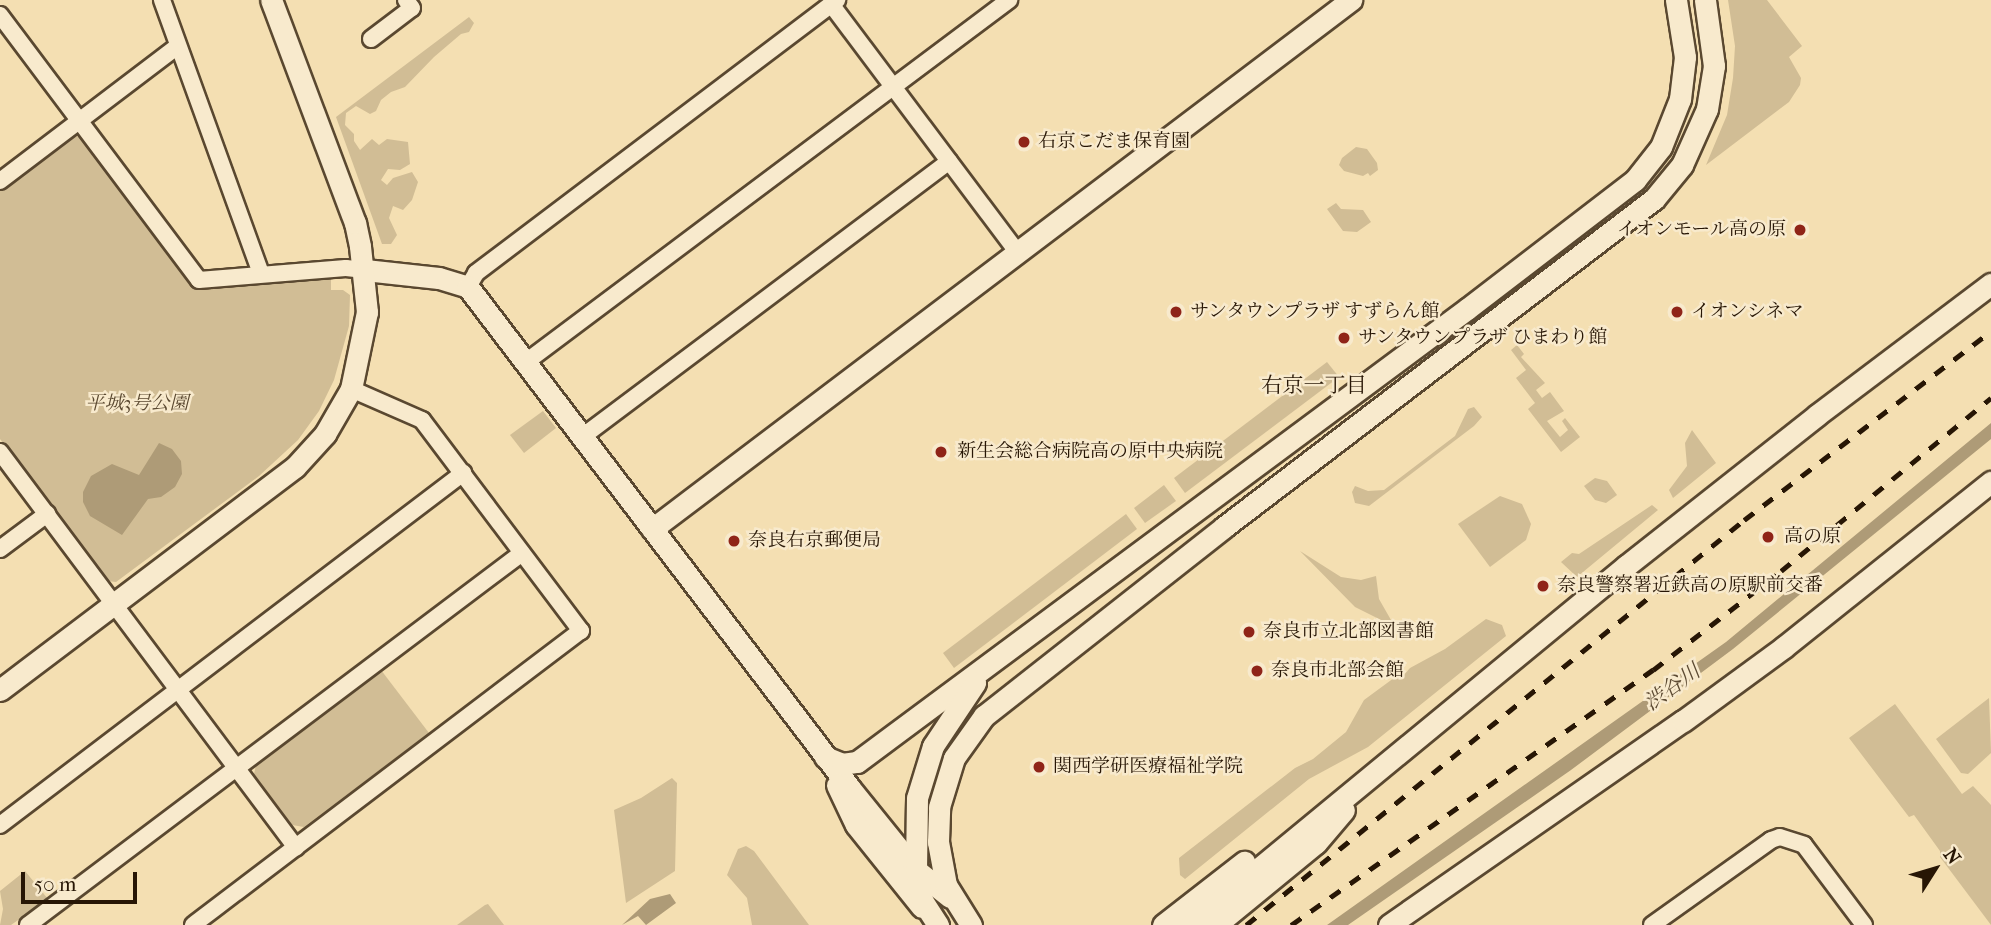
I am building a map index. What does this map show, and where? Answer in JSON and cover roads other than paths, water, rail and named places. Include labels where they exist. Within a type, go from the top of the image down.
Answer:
[{"type":"street","points":[[162,0],[261,274]]},
{"type":"street","points":[[0,690],[295,467],[325,434],[351,390],[367,312],[365,270],[355,223],[271,0]]},
{"type":"street","points":[[371,39],[412,8],[406,0]]},
{"type":"street","points":[[526,362],[1009,0]]},
{"type":"street","points":[[652,529],[1350,0]]},
{"type":"street","points":[[825,757],[842,764],[857,762],[1635,180],[1661,147],[1680,99],[1685,57],[1676,0]]},
{"type":"street","points":[[971,925],[946,884],[938,842],[939,807],[954,758],[984,716],[1001,700],[1654,200],[1682,165],[1707,109],[1714,66],[1705,0]]},
{"type":"street","points":[[468,287],[476,273],[834,2],[892,86],[1017,252]]},
{"type":"street","points":[[0,15],[199,280],[346,268],[439,278],[468,287],[825,757],[916,870],[954,901]]},
{"type":"street","points":[[1,177],[178,46]]},
{"type":"street","points":[[582,437],[949,161]]},
{"type":"street","points":[[1190,925],[1384,764],[1806,423],[1991,284]]},
{"type":"street","points":[[193,925],[581,631],[422,420],[351,390]]},
{"type":"street","points":[[0,452],[296,848]]},
{"type":"street","points":[[0,825],[463,473]]},
{"type":"street","points":[[1389,925],[1775,654],[1991,482]]},
{"type":"street","points":[[0,549],[47,514]]},
{"type":"street","points":[[28,925],[522,553]]},
{"type":"street","points":[[935,921],[922,900],[916,870],[917,798],[933,746],[956,708],[990,665]]},
{"type":"street","points":[[825,757],[856,825],[935,921]]},
{"type":"street","points":[[1163,925],[1304,814],[1384,764]]},
{"type":"street","points":[[1216,925],[1316,843],[1384,764]]},
{"type":"street","points":[[1651,925],[1771,839],[1780,836],[1804,845],[1860,923]]},
{"type":"street","points":[[916,870],[930,860],[938,842]]},
{"type":"street","points":[[884,860],[916,870]]},
{"type":"water","name":"渋谷川","points":[[1991,423],[1991,439],[1733,649],[1571,770],[1348,925],[1327,925],[1726,642]]},
{"type":"water","points":[[159,443],[172,449],[181,461],[182,474],[175,487],[161,497],[148,499],[122,535],[90,516],[83,502],[83,492],[91,476],[112,464],[139,475]]},
{"type":"water","points":[[670,894],[676,903],[646,925],[638,916],[622,925],[650,899]]},
{"type":"railway","points":[[1246,925],[1744,520],[1991,331]]},
{"type":"railway","points":[[1291,925],[1653,670],[1781,571],[1991,398]]},
{"type":"place","name":"右京こだま保育園","points":[[1024,142]]},
{"type":"place","name":"イオンモール高の原","points":[[1800,230]]},
{"type":"place","name":"サンタウンプラザ すずらん館","points":[[1176,312]]},
{"type":"place","name":"イオンシネマ","points":[[1677,312]]},
{"type":"place","name":"サンタウンプラザ ひまわり館","points":[[1344,338]]},
{"type":"place","name":"新生会総合病院高の原中央病院","points":[[941,452]]},
{"type":"place","name":"高の原","points":[[1768,537]]},
{"type":"place","name":"奈良右京郵便局","points":[[734,541]]},
{"type":"place","name":"奈良警察署近鉄高の原駅前交番","points":[[1543,586]]},
{"type":"place","name":"奈良市立北部図書館","points":[[1249,632]]},
{"type":"place","name":"奈良市北部会館","points":[[1257,671]]},
{"type":"place","name":"関西学研医療福祉学院","points":[[1039,767]]},
{"type":"district","name":"右京一丁目","points":[[1314,385]]},
{"type":"park label","name":"平城3号公園","points":[[137,404]]}]
